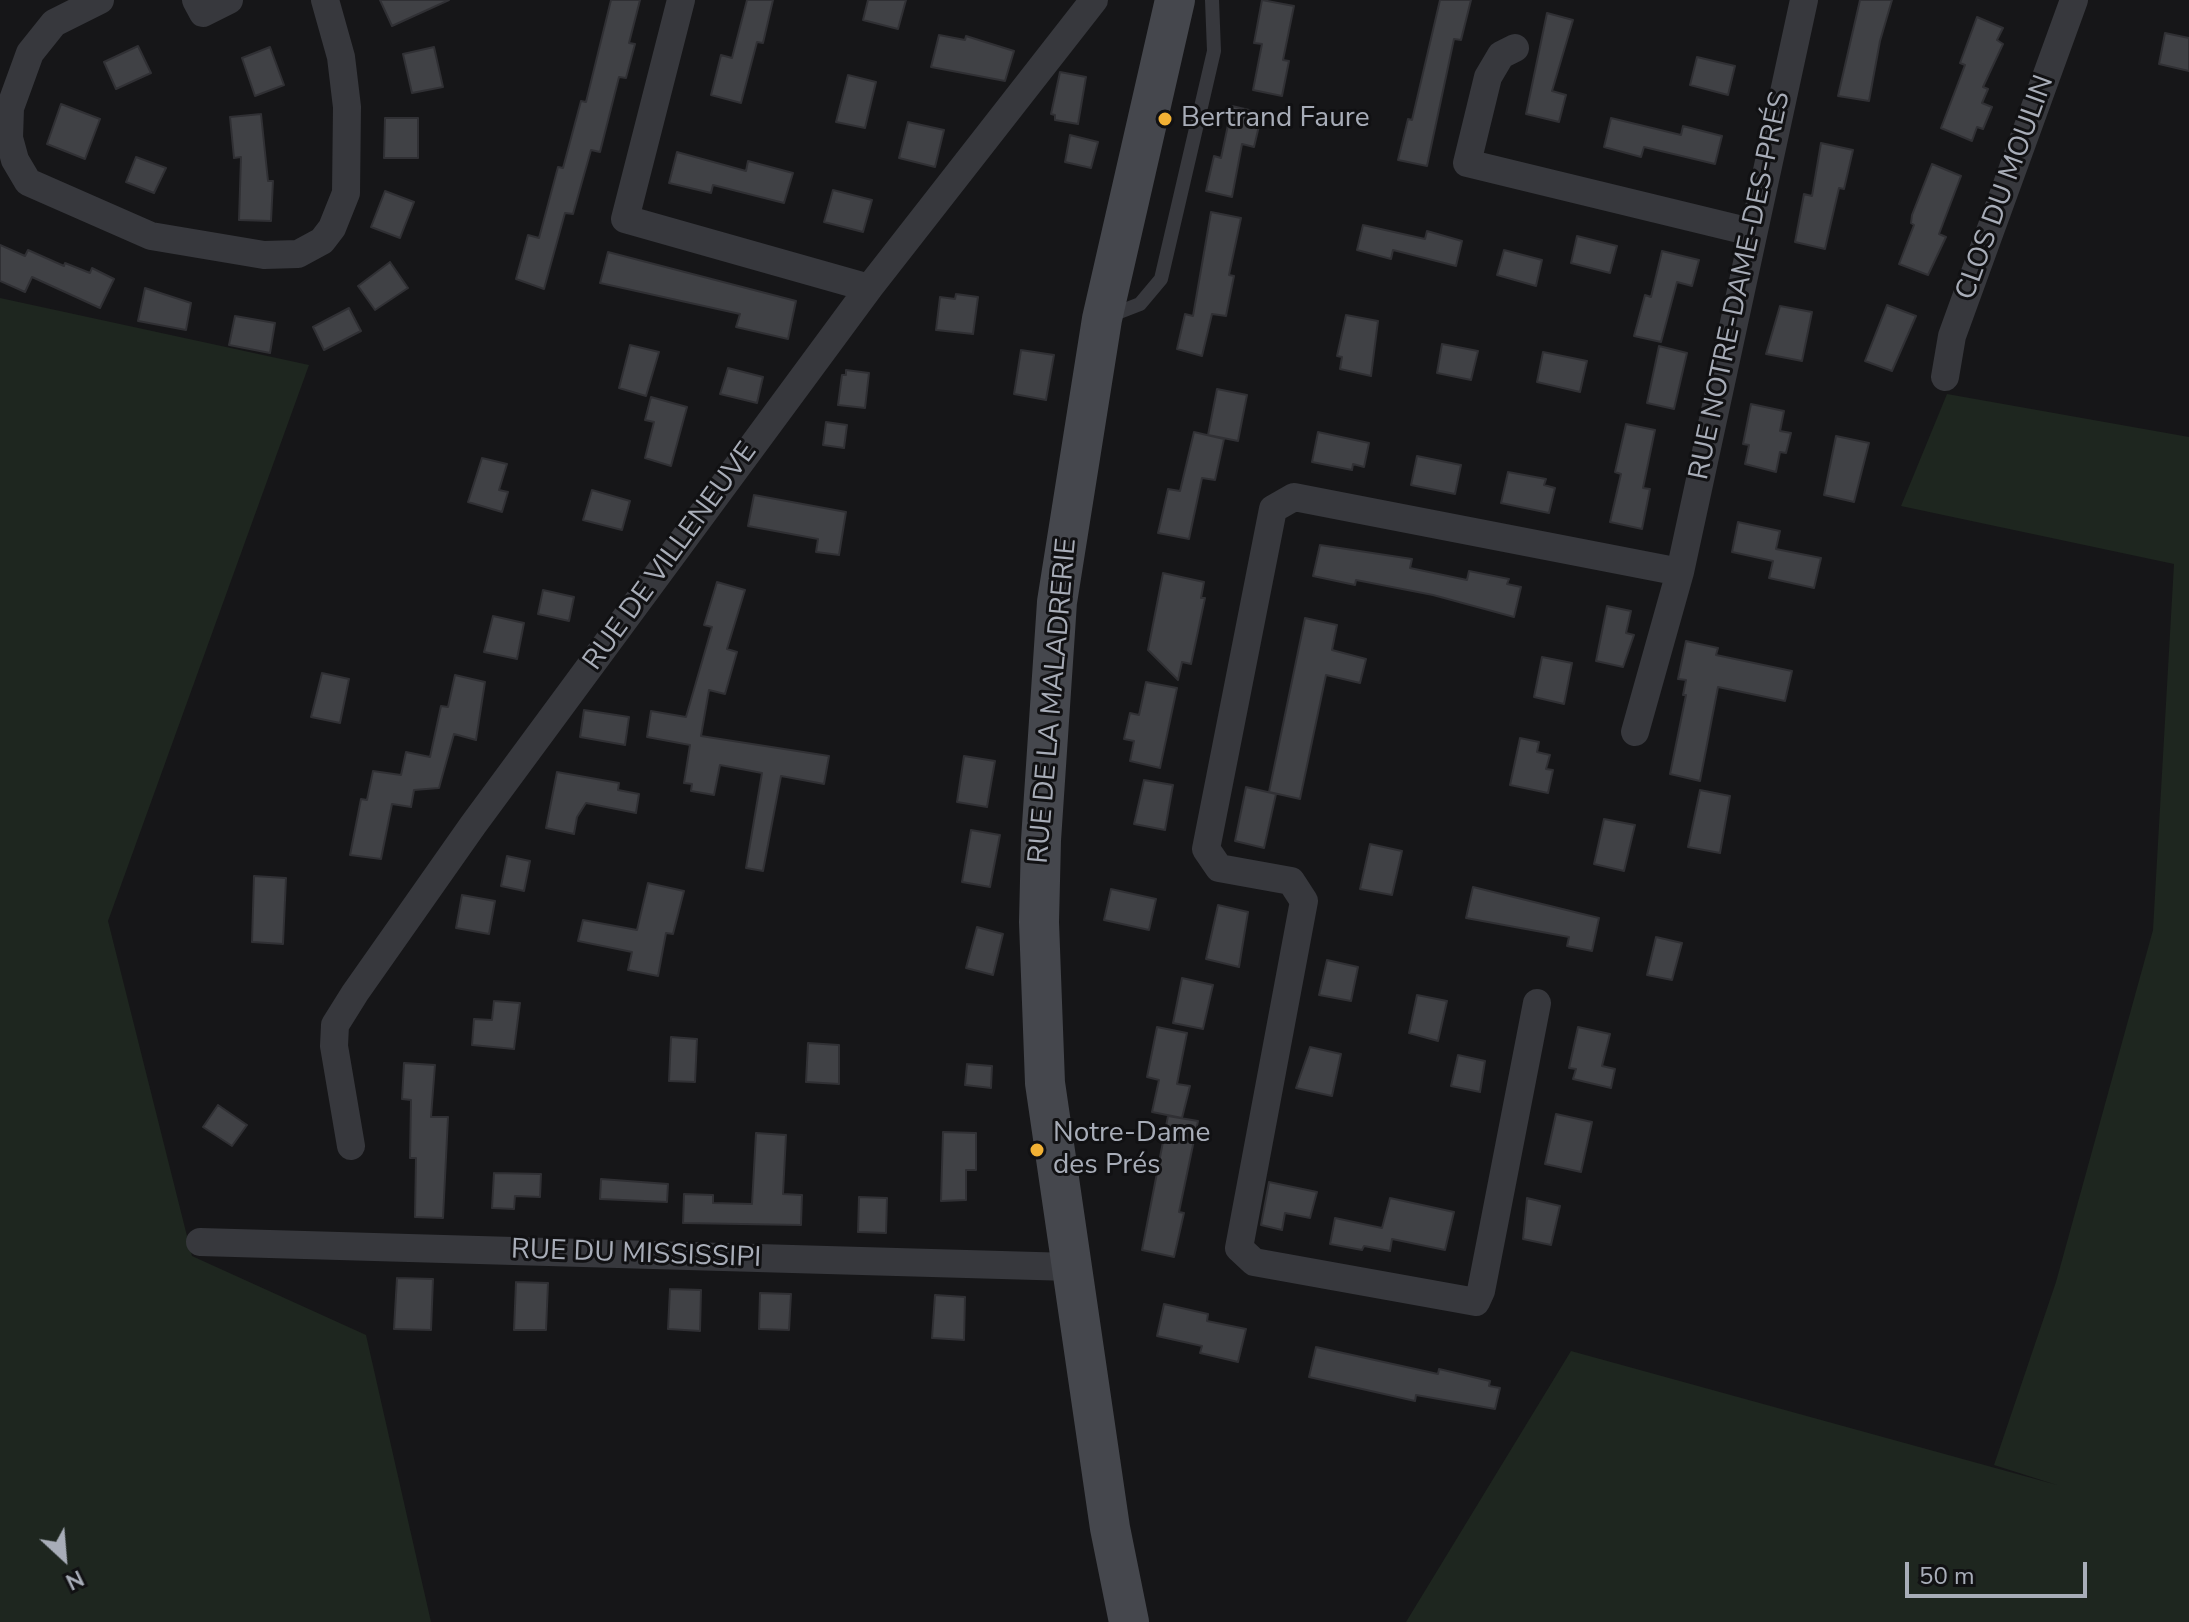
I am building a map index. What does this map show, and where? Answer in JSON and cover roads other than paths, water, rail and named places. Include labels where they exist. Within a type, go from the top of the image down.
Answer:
[{"type":"main road","name":"RUE DE LA MALADRERIE","points":[[1129,1622],[1110,1528],[1045,1083],[1039,922],[1041,840],[1057,602],[1102,319],[1175,0]]},
{"type":"street","points":[[100,0],[54,23],[30,53],[10,108],[9,138],[15,160],[28,182],[151,236],[264,255],[298,254],[322,241],[332,228],[346,193],[347,107],[341,57],[325,0]]},
{"type":"street","points":[[196,0],[203,13],[229,0]]},
{"type":"street","points":[[681,0],[625,219],[869,288]]},
{"type":"street","name":"RUE DE VILLENEUVE","points":[[351,1146],[334,1046],[335,1025],[473,825],[869,288],[1094,0]]},
{"type":"street","name":"RUE NOTRE-DAME-DES-PRÉS","points":[[1635,732],[1680,572],[1751,232],[1804,0]]},
{"type":"street","name":"CLOS DU MOULIN","points":[[1945,377],[1952,336],[2074,0]]},
{"type":"street","points":[[1515,48],[1501,55],[1488,77],[1467,163],[1751,232]]},
{"type":"street","points":[[1537,1003],[1481,1291],[1476,1302],[1254,1262],[1239,1248],[1304,901],[1291,881],[1219,868],[1206,849],[1273,509],[1294,497],[1680,572]]},
{"type":"street","name":"RUE DU MISSISSIPI","points":[[200,1242],[1071,1267]]},
{"type":"lane","points":[[1102,319],[1140,304],[1161,279],[1214,51],[1212,0]]},
{"type":"place","name":"Bertrand Faure","points":[[1165,119]]},
{"type":"place","name":"Notre-Dame des Prés","points":[[1037,1150]]}]
